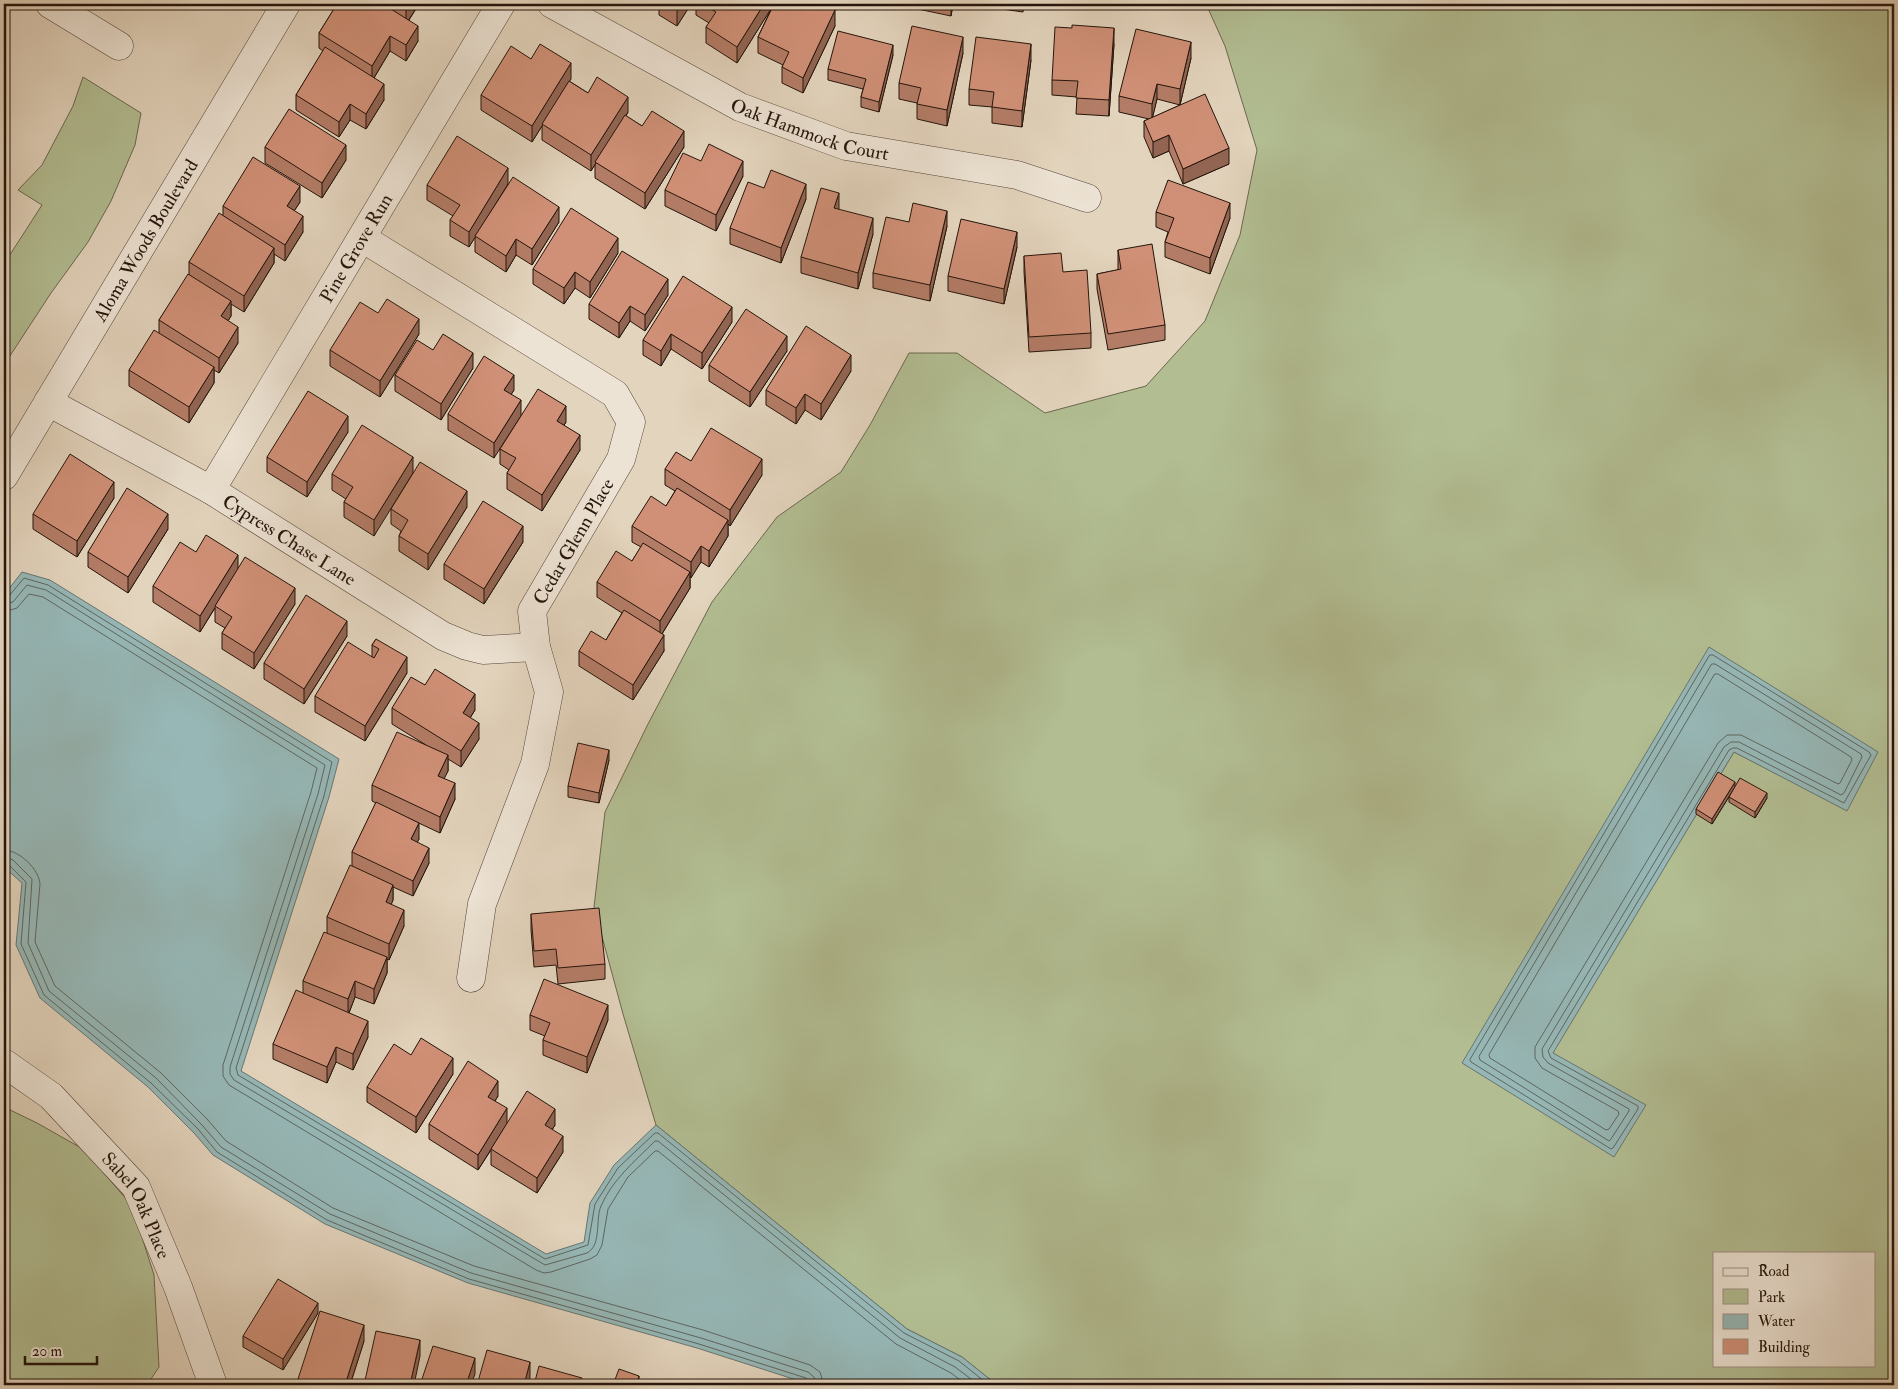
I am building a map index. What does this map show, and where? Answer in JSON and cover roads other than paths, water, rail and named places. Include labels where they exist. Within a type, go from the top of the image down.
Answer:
[{"type":"street","points":[[50,4],[119,46]]},
{"type":"street","name":"Aloma Woods Boulevard","points":[[4,476],[286,4]]},
{"type":"street","name":"Pine Grove Run","points":[[211,490],[501,4]]},
{"type":"street","name":"Oak Hammock Court","points":[[552,4],[740,107],[846,146],[1016,175],[1087,198]]},
{"type":"street","name":"Cedar Glenn Place","points":[[362,238],[615,394],[631,422],[621,460],[532,611],[536,647],[549,692],[535,764],[482,904],[471,978]]},
{"type":"street","name":"Cypress Chase Lane","points":[[48,402],[211,490],[444,636],[467,646],[483,650],[536,647]]},
{"type":"street","name":"Sabel Oak Place","points":[[4,1063],[51,1096],[136,1187],[178,1287],[213,1385]]},
{"type":"water","points":[[22,572],[50,580],[339,759],[329,797],[241,1071],[546,1254],[584,1242],[590,1203],[614,1165],[656,1125],[907,1329],[962,1357],[997,1385],[812,1385],[697,1348],[468,1283],[325,1224],[213,1155],[148,1087],[40,998],[16,945],[22,883],[4,867],[4,595]]},
{"type":"water","points":[[1709,647],[1878,752],[1847,811],[1734,752],[1553,1053],[1646,1105],[1614,1157],[1462,1063]]}]
